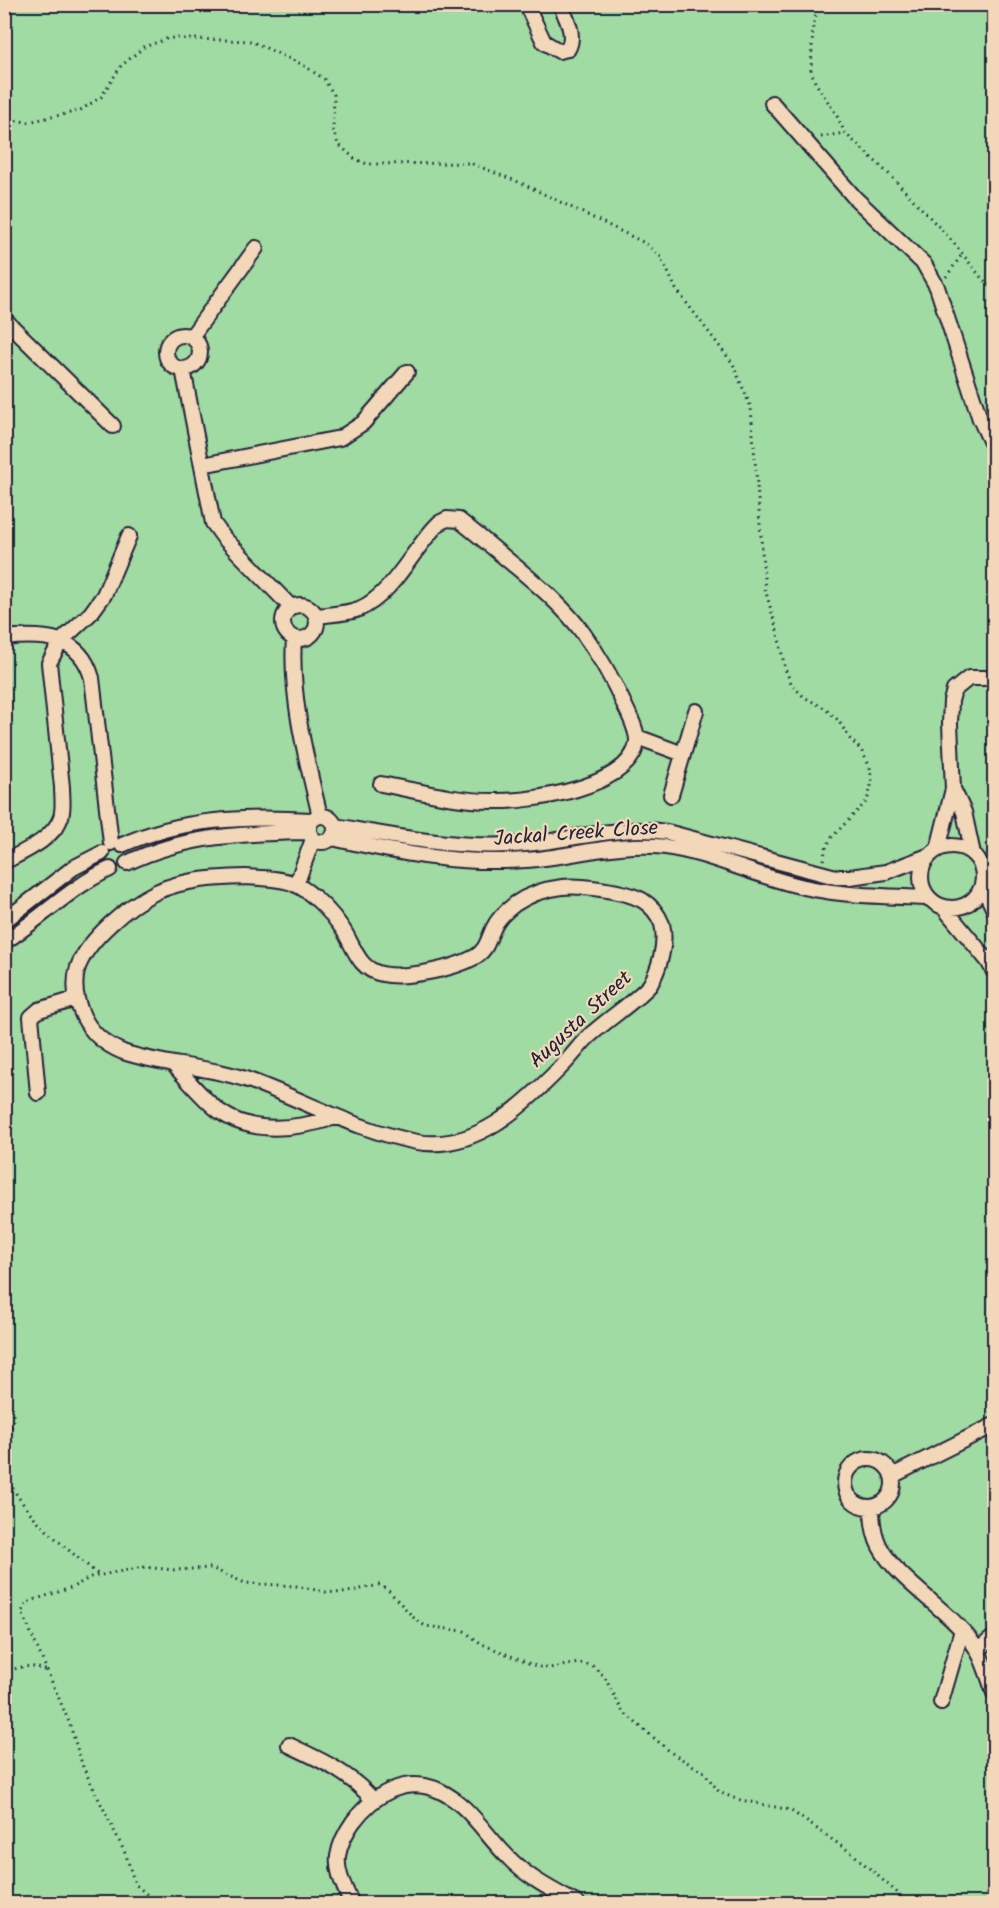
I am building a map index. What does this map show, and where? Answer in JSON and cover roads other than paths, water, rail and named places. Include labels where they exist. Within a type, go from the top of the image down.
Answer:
[{"type":"street","points":[[526,4],[544,42],[559,51],[568,49],[572,38],[560,4]]},
{"type":"street","points":[[772,103],[855,198],[919,258],[932,276],[976,409],[994,449]]},
{"type":"street","points":[[191,337],[256,248]]},
{"type":"street","points":[[4,319],[113,426]]},
{"type":"street","points":[[191,337],[200,348],[201,354],[198,361],[194,366],[183,369],[174,367],[167,358],[167,347],[174,338],[191,337]]},
{"type":"street","points":[[183,369],[185,390],[202,465],[211,519],[215,528],[291,607]]},
{"type":"street","points":[[202,465],[340,438],[363,423],[408,372]]},
{"type":"street","points":[[317,616],[356,610],[364,606],[389,585],[439,523],[447,519],[459,520],[554,599],[573,620],[603,664],[628,712],[637,737],[634,752],[629,760],[610,776],[540,797],[493,801],[453,797],[381,784]]},
{"type":"street","points":[[4,862],[45,837],[59,821],[62,813],[62,787],[49,670],[51,656],[61,641],[91,613],[104,595],[129,536]]},
{"type":"street","points":[[296,604],[307,605],[317,616],[318,624],[315,632],[309,637],[294,638],[285,631],[283,620],[287,610],[291,607],[296,604]]},
{"type":"street","points":[[4,638],[38,636],[57,639],[80,654],[89,667],[112,847],[103,862],[110,869]]},
{"type":"street","points":[[294,638],[293,669],[313,827],[296,885]]},
{"type":"street","points":[[994,678],[969,678],[954,690],[950,724],[953,789],[933,853],[920,873],[923,891],[928,898],[945,908],[988,961],[994,972]]},
{"type":"street","points":[[671,795],[696,711]]},
{"type":"street","points":[[637,737],[683,754]]},
{"type":"street","points":[[953,789],[964,812],[973,854]]},
{"type":"street","points":[[4,921],[24,908],[73,868],[112,847],[142,836],[189,825],[272,818],[313,827],[325,842],[333,832],[329,818],[313,827],[194,841],[152,851],[127,862],[120,869],[110,869],[73,889],[26,928],[4,942]]},
{"type":"street","name":"Jackal Creek Close","points":[[333,832],[433,843],[512,845],[651,829],[823,874],[850,877],[886,872],[933,853]]},
{"type":"street","name":"Jackal Creek Close","points":[[333,832],[398,853],[463,861],[527,860],[630,847],[666,847],[812,889],[846,894],[928,898]]},
{"type":"street","points":[[933,853],[956,846],[973,854],[980,862],[983,873],[982,884],[973,901],[964,906],[945,908]]},
{"type":"street","points":[[112,847],[128,853],[127,862]]},
{"type":"street","name":"Augusta Street","points":[[246,877],[282,880],[296,885],[336,920],[360,961],[381,974],[420,972],[455,966],[472,959],[484,949],[493,928],[505,912],[531,895],[563,887],[583,887],[632,896],[651,906],[662,925],[662,950],[656,975],[650,985],[588,1037],[545,1083],[493,1126],[473,1136],[436,1143],[418,1142],[336,1117],[249,1080],[135,1056],[105,1042],[86,1022],[76,999],[75,982],[78,968],[87,952],[114,921],[144,898],[177,884],[219,878],[246,877]]},
{"type":"street","points":[[982,884],[994,910]]},
{"type":"street","points":[[38,1093],[31,1017],[39,1010],[76,999]]},
{"type":"street","name":"Augusta Street","points":[[173,1064],[218,1110],[253,1126],[292,1127],[336,1117]]},
{"type":"street","points":[[892,1476],[994,1425]]},
{"type":"street","points":[[873,1459],[888,1468],[892,1476],[891,1492],[887,1499],[872,1507],[855,1502],[849,1496],[846,1478],[856,1464],[873,1459]]},
{"type":"street","points":[[872,1507],[874,1531],[882,1551],[895,1567],[962,1630],[978,1650],[994,1693]]},
{"type":"street","points":[[941,1702],[962,1630]]},
{"type":"street","points":[[978,1650],[994,1637]]},
{"type":"street","points":[[289,1745],[342,1772],[359,1784],[373,1800]]},
{"type":"street","points":[[352,1904],[340,1876],[338,1854],[341,1844],[360,1813],[373,1800],[394,1788],[406,1785],[438,1790],[455,1801],[527,1874],[578,1904]]}]
